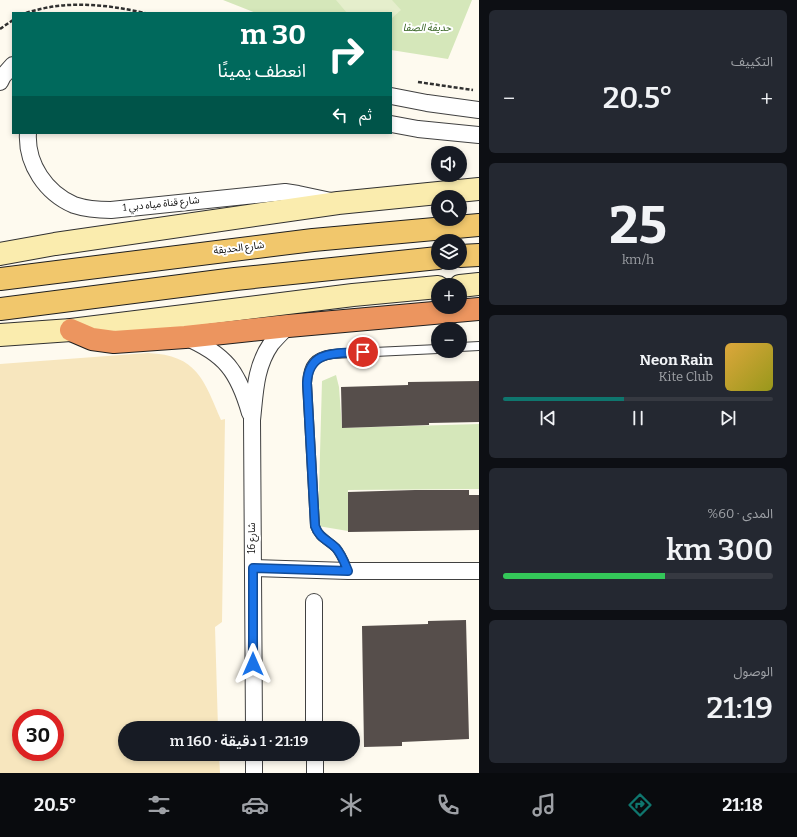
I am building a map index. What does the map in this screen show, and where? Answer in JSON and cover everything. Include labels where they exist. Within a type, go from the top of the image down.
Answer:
[{"type":"highway","points":[[71,330],[92,339],[114,342],[185,337],[479,309]]},
{"type":"main road","points":[[0,254],[63,243],[338,203],[479,189]]},
{"type":"main road","name":"شارع الحديقة","points":[[0,279],[313,240],[479,225]]},
{"type":"main road","points":[[467,256],[479,255]]},
{"type":"main road","points":[[0,309],[235,279],[431,259]]},
{"type":"main road","points":[[467,285],[479,284]]},
{"type":"main road","points":[[0,335],[71,330],[353,295],[431,288]]},
{"type":"street","points":[[0,82],[3,76],[12,66]]},
{"type":"street","points":[[392,96],[427,103],[479,110]]},
{"type":"street","points":[[392,124],[418,129],[479,135]]},
{"type":"street","name":"شارع قناة مياه دبي 1","points":[[28,134],[32,162],[43,181],[58,196],[75,205],[93,209],[111,210],[285,192],[312,196],[338,203]]},
{"type":"street","name":"شارع 16","points":[[254,721],[252,420],[256,378],[259,365],[272,343],[288,326]]},
{"type":"street","name":"شارع 16","points":[[185,337],[204,345],[217,354],[230,367],[245,395],[252,420]]},
{"type":"street","points":[[253,568],[348,571],[479,571]]},
{"type":"street","points":[[314,602],[314,721]]},
{"type":"street","points":[[254,761],[254,773]]},
{"type":"street","points":[[315,761],[315,773]]},
{"type":"lane","points":[[467,347],[479,346]]},
{"type":"lane","points":[[348,571],[340,553],[320,536],[315,526],[307,383],[308,372],[313,362],[322,356],[332,354],[431,348]]},
{"type":"path","points":[[63,2],[76,1],[102,4],[140,12]]},
{"type":"path","points":[[28,12],[57,2]]},
{"type":"path","points":[[0,29],[12,21]]},
{"type":"path","points":[[413,81],[479,90]]},
{"type":"green space","name":"حديقة الصفا","points":[[223,0],[472,0],[448,59],[392,50],[392,12],[253,12]]},
{"type":"green space","points":[[336,0],[392,0],[401,10],[392,18],[392,12],[346,12]]},
{"type":"green space","points":[[336,375],[339,387],[342,428],[479,424],[479,489],[348,490],[348,531],[318,526],[322,381]]},
{"type":"sand","points":[[148,353],[165,355],[178,359],[196,372],[209,393],[221,420],[225,419],[222,622],[215,627],[218,721],[118,721],[118,761],[219,761],[220,773],[0,773],[0,364]]},
{"type":"building","points":[[479,381],[479,422],[342,428],[341,387],[408,385],[408,382]]},
{"type":"building","points":[[469,490],[469,495],[479,495],[479,530],[348,532],[348,492]]},
{"type":"building","points":[[466,620],[469,739],[402,742],[402,746],[364,747],[362,626],[428,624],[428,621]]},
{"type":"route","points":[[253,664],[253,568],[348,571],[340,553],[336,548],[320,536],[315,526],[307,383],[308,372],[313,362],[322,356],[363,352]]}]
